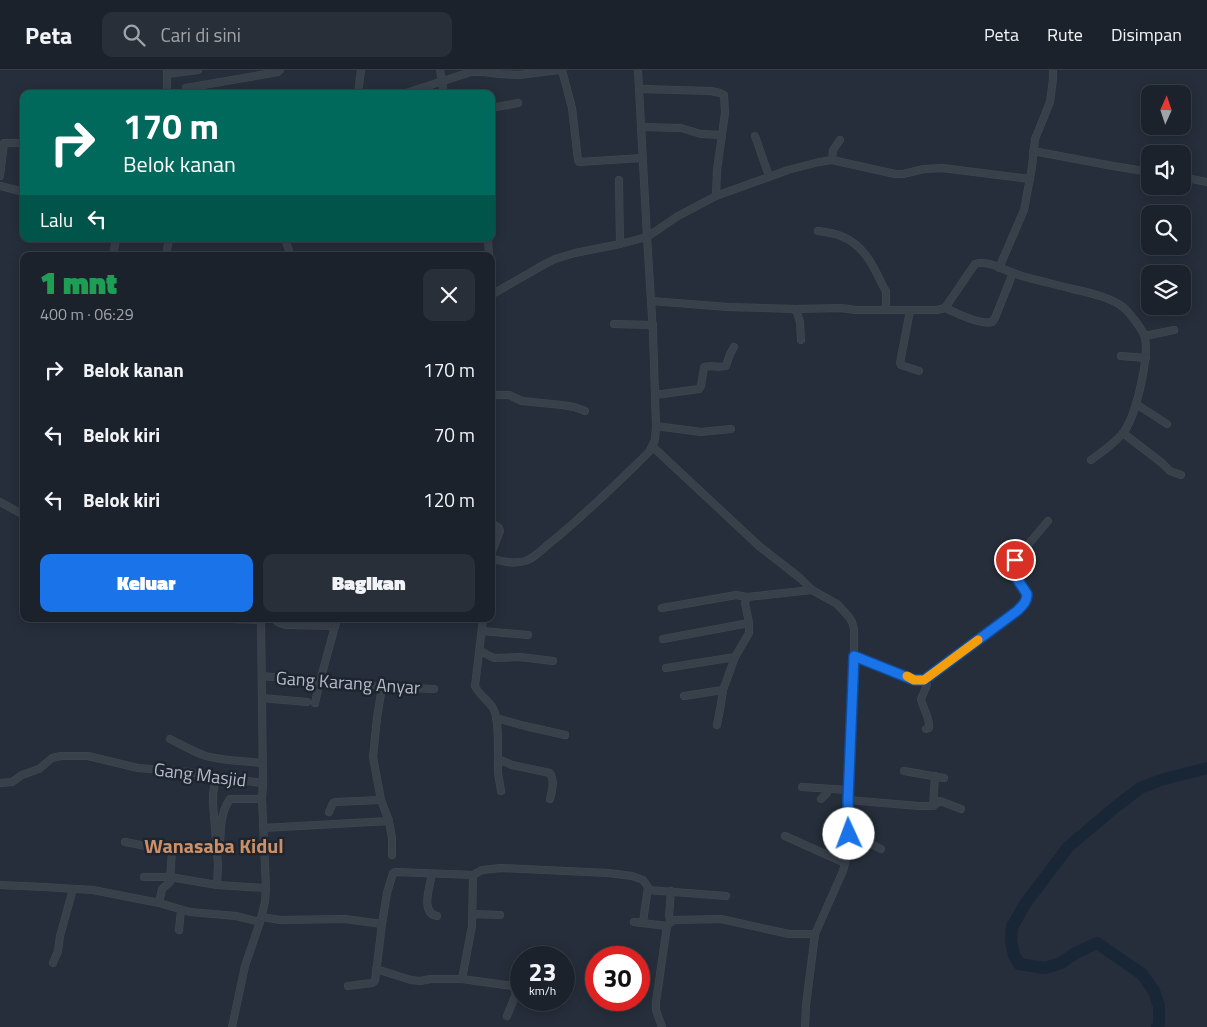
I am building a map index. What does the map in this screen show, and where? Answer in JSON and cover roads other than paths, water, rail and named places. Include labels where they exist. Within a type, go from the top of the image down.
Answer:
[{"type":"street","points":[[167,90],[167,72],[198,70]]},
{"type":"street","points":[[186,88],[278,72],[280,70]]},
{"type":"street","points":[[358,90],[361,70]]},
{"type":"street","points":[[440,70],[443,90]]},
{"type":"street","points":[[415,90],[471,72],[512,75],[560,70],[572,108],[579,162],[642,158]]},
{"type":"street","points":[[495,559],[512,562],[525,561],[532,558],[570,526],[653,447],[656,426],[653,325],[638,70]]},
{"type":"street","points":[[999,268],[1024,210],[1033,151],[1038,131],[1050,102],[1053,70]]},
{"type":"street","points":[[640,89],[698,90],[723,94],[725,107],[716,196]]},
{"type":"street","points":[[495,107],[518,103]]},
{"type":"street","points":[[641,127],[681,128],[701,134],[722,136]]},
{"type":"street","points":[[756,136],[769,176]]},
{"type":"street","points":[[832,160],[833,150],[840,140]]},
{"type":"street","points":[[0,176],[4,143],[20,143]]},
{"type":"street","points":[[1033,151],[1141,171]]},
{"type":"street","points":[[495,293],[545,264],[565,255],[647,238],[678,216],[716,196],[769,176],[818,162],[832,160],[895,174],[942,168],[1030,179]]},
{"type":"street","points":[[1191,179],[1207,182]]},
{"type":"street","points":[[620,180],[620,244]]},
{"type":"street","points":[[0,186],[20,191]]},
{"type":"street","points":[[818,231],[841,236],[858,245],[884,286],[886,291],[886,310]]},
{"type":"street","points":[[945,308],[975,264],[979,262],[1094,294],[1111,300],[1126,310],[1145,336],[1146,358],[1136,404],[1123,433],[1091,460]]},
{"type":"street","points":[[651,301],[728,307],[796,309],[841,308],[910,311],[945,308],[974,320],[987,323],[992,322],[995,318],[1013,273]]},
{"type":"street","points":[[796,309],[800,322],[801,340]]},
{"type":"street","points":[[910,311],[900,363],[919,371]]},
{"type":"street","points":[[614,324],[653,325]]},
{"type":"street","points":[[1145,336],[1174,330]]},
{"type":"street","points":[[655,395],[699,389],[704,367],[726,366],[734,347]]},
{"type":"street","points":[[1121,356],[1146,358]]},
{"type":"street","points":[[495,395],[509,395],[522,400],[574,407],[585,411]]},
{"type":"street","points":[[1136,404],[1167,424]]},
{"type":"street","points":[[656,426],[701,432],[731,428]]},
{"type":"street","points":[[1123,433],[1162,462],[1170,471],[1181,474]]},
{"type":"street","points":[[653,447],[759,546],[810,587],[837,604],[849,616],[854,629],[848,790],[849,846],[845,863],[815,934],[805,1027]]},
{"type":"street","points":[[0,502],[20,513]]},
{"type":"street","points":[[854,656],[914,680],[924,680],[1017,611],[1025,602],[1027,594],[1012,571],[1012,566],[1048,521]]},
{"type":"street","points":[[495,526],[500,531],[495,544]]},
{"type":"street","points":[[662,608],[736,595],[747,597],[810,587]]},
{"type":"street","points":[[717,725],[722,690],[735,657],[749,633],[745,603],[747,597]]},
{"type":"street","points":[[232,1027],[248,953],[261,920],[265,902],[262,798],[262,622]]},
{"type":"street","points":[[277,622],[286,625],[336,622],[315,703]]},
{"type":"street","points":[[483,622],[476,686],[477,690],[491,705],[496,718],[498,773],[501,791]]},
{"type":"street","points":[[663,639],[749,623]]},
{"type":"street","points":[[482,631],[528,635]]},
{"type":"street","points":[[480,651],[494,658],[520,656],[553,661]]},
{"type":"street","points":[[666,668],[735,657]]},
{"type":"street","name":"Gang Karang Anyar","points":[[262,676],[434,690]]},
{"type":"street","points":[[924,680],[927,687],[921,699],[930,725],[926,730]]},
{"type":"street","points":[[382,687],[373,757],[381,800],[389,821],[392,855]]},
{"type":"street","points":[[684,696],[722,690]]},
{"type":"street","points":[[262,698],[307,702]]},
{"type":"street","points":[[496,718],[565,735]]},
{"type":"street","points":[[170,739],[207,756],[262,763]]},
{"type":"street","name":"Gang Masjid","points":[[0,783],[12,782],[22,775],[38,769],[52,758],[88,756],[138,768],[189,772],[263,783]]},
{"type":"street","points":[[498,759],[512,765],[550,773],[553,785],[550,799]]},
{"type":"street","points":[[904,771],[944,778]]},
{"type":"street","points":[[933,806],[935,776]]},
{"type":"street","points":[[216,777],[213,804],[218,865],[217,885]]},
{"type":"street","points":[[802,787],[848,790]]},
{"type":"street","points":[[821,799],[827,793],[827,789]]},
{"type":"street","points":[[217,849],[220,844],[224,809],[230,799],[262,798]]},
{"type":"street","points":[[329,812],[335,802],[381,800]]},
{"type":"street","points":[[848,800],[919,806],[933,806],[940,802],[961,809]]},
{"type":"street","points":[[263,828],[389,821]]},
{"type":"street","points":[[849,834],[881,849]]},
{"type":"street","points":[[785,836],[845,863]]},
{"type":"street","points":[[125,842],[172,850],[193,848],[217,849]]},
{"type":"street","points":[[159,903],[162,890],[170,882],[172,850]]},
{"type":"street","points":[[348,986],[374,983],[387,893],[393,873],[396,872],[473,875],[482,870],[501,868],[614,873],[632,876],[643,880],[648,890],[643,922]]},
{"type":"street","points":[[432,874],[427,905],[432,915],[437,916]]},
{"type":"street","points":[[462,979],[473,914],[473,875]]},
{"type":"street","points":[[144,877],[266,888]]},
{"type":"street","points":[[0,885],[93,890],[159,903],[190,912],[261,920],[345,919],[382,924]]},
{"type":"street","points":[[53,963],[58,951],[60,936],[73,889]]},
{"type":"street","points":[[648,890],[726,896]]},
{"type":"street","points":[[662,1027],[656,1010],[656,1002],[669,924],[671,891]]},
{"type":"street","points":[[179,930],[180,910]]},
{"type":"street","points":[[473,914],[500,915]]},
{"type":"street","points":[[634,922],[669,924],[675,920],[721,919],[789,934],[815,934]]},
{"type":"street","points":[[376,969],[420,981],[462,979],[516,984],[516,994],[507,1016]]},
{"type":"waterway","points":[[1157,1027],[1159,1024],[1159,1006],[1154,991],[1142,974],[1097,943],[1074,954],[1061,963],[1045,968],[1019,964],[1014,955],[1011,941],[1012,927],[1025,904],[1068,847],[1113,809],[1140,788],[1161,780],[1207,768]]},
{"type":"district","name":"Wanasaba Kidul","points":[[214,846]]}]
